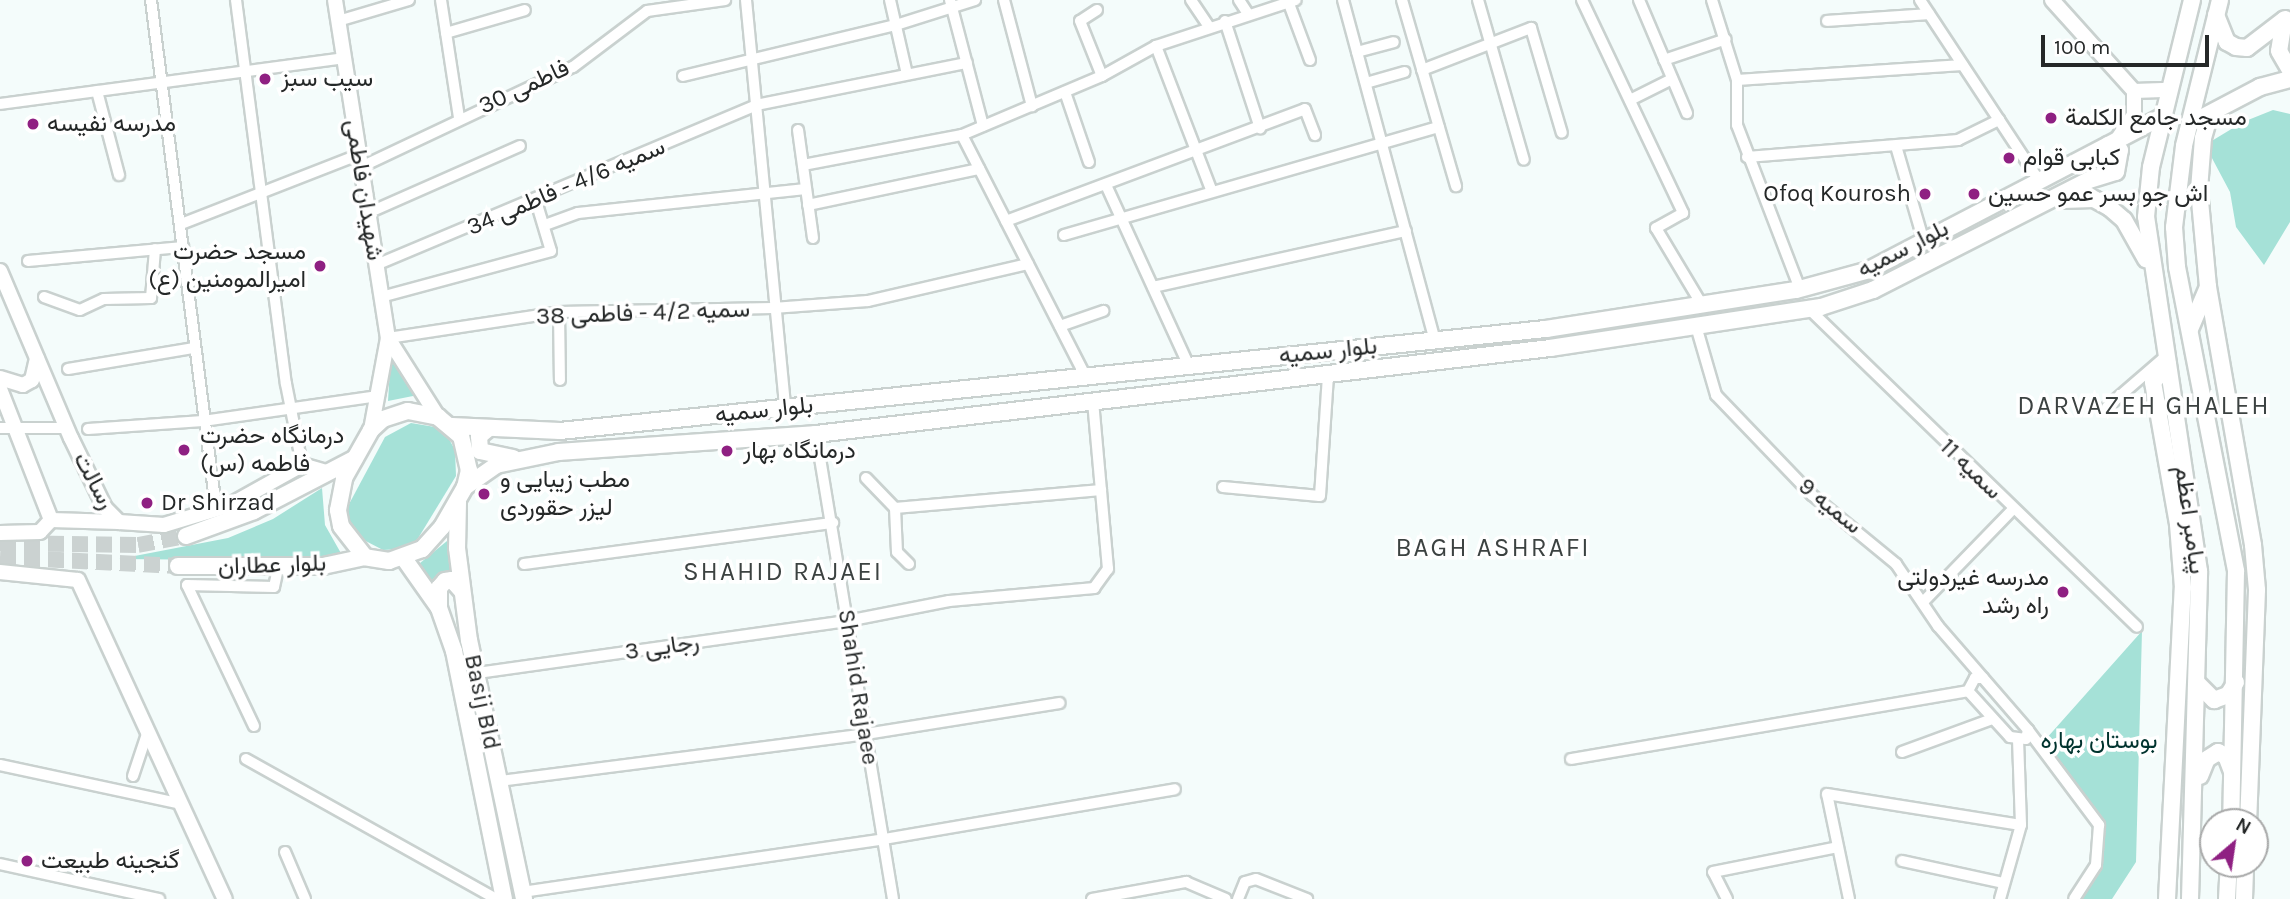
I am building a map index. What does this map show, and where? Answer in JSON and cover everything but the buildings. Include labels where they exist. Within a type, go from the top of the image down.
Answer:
[{"type":"main road","name":"پیامبر اعظم","points":[[2190,899],[2196,791],[2199,571],[2153,280],[2146,217],[2157,145],[2192,0]]},
{"type":"main road","name":"پیامبر اعظم","points":[[2218,7],[2183,146],[2174,227],[2190,329],[2236,571],[2232,808]]},
{"type":"main road","points":[[2218,7],[2227,42],[2236,47],[2247,48],[2287,16]]},
{"type":"main road","points":[[2287,16],[2279,51],[2290,70]]},
{"type":"main road","points":[[2188,128],[2260,88],[2290,79]]},
{"type":"main road","points":[[2210,114],[2203,138],[2199,190],[2208,287],[2253,545],[2257,590],[2249,808]]},
{"type":"main road","name":"بلوار سمیه","points":[[445,421],[489,428],[560,431],[1436,340],[1702,305],[1800,289],[1869,270],[1923,239],[2164,116]]},
{"type":"main road","name":"بلوار سمیه","points":[[462,494],[496,465],[516,459],[816,434],[1328,375],[1696,326],[1808,308],[1873,290],[2089,180],[2116,172],[2120,150],[2112,143]]},
{"type":"main road","points":[[2183,146],[2199,190]]},
{"type":"main road","points":[[2050,202],[2081,197],[2110,208],[2124,220],[2141,246],[2153,280]]},
{"type":"main road","points":[[2190,329],[2208,287]]},
{"type":"main road","points":[[2167,360],[2153,382],[2178,524],[2183,588],[2167,899]]},
{"type":"main road","points":[[421,412],[445,421],[466,444],[462,494],[422,549],[389,561],[365,557],[349,541],[338,510],[344,478],[354,459],[372,430],[395,414],[421,412]]},
{"type":"main road","points":[[489,428],[479,436],[480,451],[516,459]]},
{"type":"main road","name":"بلوار عطاران","points":[[186,536],[254,511],[354,459]]},
{"type":"main road","name":"Basij Bld","points":[[462,494],[462,591],[523,896]]},
{"type":"main road","name":"بلوار عطاران","points":[[178,566],[323,566],[365,557]]},
{"type":"main road","points":[[403,557],[439,608],[454,651],[504,899]]},
{"type":"main road","points":[[439,608],[439,588],[445,581],[452,580],[462,591]]},
{"type":"main road","points":[[2198,684],[2214,700],[2228,695],[2236,682]]},
{"type":"main road","points":[[2196,791],[2203,766],[2213,753],[2227,756],[2234,778]]},
{"type":"main road","points":[[2227,899],[2228,878]]},
{"type":"main road","points":[[2244,899],[2245,878]]},
{"type":"street","points":[[150,0],[216,509]]},
{"type":"street","points":[[236,0],[291,410],[302,465],[327,472]]},
{"type":"street","name":"شهیدان فاطمی","points":[[335,0],[388,338]]},
{"type":"street","points":[[338,21],[409,0]]},
{"type":"street","points":[[441,0],[459,118]]},
{"type":"street","name":"فاطمی 30","points":[[181,224],[262,191],[360,161],[573,66],[647,11],[725,0]]},
{"type":"street","points":[[746,0],[773,308],[785,408]]},
{"type":"street","points":[[890,0],[907,74]]},
{"type":"street","points":[[683,76],[896,25],[951,4],[975,0]]},
{"type":"street","points":[[1004,0],[1032,106]]},
{"type":"street","points":[[1191,0],[1209,27]]},
{"type":"street","points":[[1239,0],[1248,14]]},
{"type":"street","points":[[1343,0],[1436,340]]},
{"type":"street","points":[[1402,0],[1456,186]]},
{"type":"street","points":[[1478,0],[1524,160]]},
{"type":"street","points":[[1583,0],[1684,213],[1656,228],[1702,305]]},
{"type":"street","points":[[1639,0],[1687,113]]},
{"type":"street","points":[[1712,0],[1737,80],[1737,125],[1747,157],[1800,289]]},
{"type":"street","points":[[1920,0],[2038,179]]},
{"type":"street","points":[[2052,0],[2134,91],[2134,115],[2112,143]]},
{"type":"street","points":[[803,165],[962,135],[1102,76],[1156,46],[1292,1],[1310,60]]},
{"type":"street","points":[[951,4],[984,127]]},
{"type":"street","points":[[446,33],[525,10]]},
{"type":"street","points":[[1097,10],[1080,21],[1102,76]]},
{"type":"street","points":[[1827,21],[1929,15]]},
{"type":"street","points":[[1225,21],[1260,128]]},
{"type":"street","points":[[1422,70],[1531,28],[1562,133]]},
{"type":"street","points":[[1664,60],[1726,39]]},
{"type":"street","points":[[1357,52],[1394,42]]},
{"type":"street","points":[[1156,46],[1211,189]]},
{"type":"street","points":[[0,104],[344,58]]},
{"type":"street","name":"سمیه 4/6 - فاطمی 34","points":[[376,265],[536,201],[756,104],[967,63]]},
{"type":"street","points":[[1737,80],[1963,65]]},
{"type":"street","points":[[1366,83],[1404,72]]},
{"type":"street","points":[[1630,100],[1672,79]]},
{"type":"street","points":[[2134,91],[2170,90]]},
{"type":"street","points":[[97,91],[120,175]]},
{"type":"street","points":[[1065,92],[1089,162]]},
{"type":"street","points":[[1006,221],[1197,153],[1305,109],[1315,135]]},
{"type":"street","points":[[1747,157],[1958,140],[1999,120]]},
{"type":"street","points":[[1064,235],[1211,189],[1439,127]]},
{"type":"street","points":[[798,130],[813,238]]},
{"type":"street","points":[[962,135],[1085,375]]},
{"type":"street","points":[[368,213],[520,146]]},
{"type":"street","points":[[1896,146],[1923,239]]},
{"type":"street","points":[[808,205],[979,169]]},
{"type":"street","points":[[1106,185],[1189,366]]},
{"type":"street","points":[[545,225],[578,213],[806,189]]},
{"type":"street","points":[[381,297],[551,251],[536,201]]},
{"type":"street","points":[[1153,287],[1406,231]]},
{"type":"street","points":[[28,261],[183,247]]},
{"type":"street","points":[[44,297],[80,310],[104,299],[151,298],[155,249]]},
{"type":"street","name":"سمیه 4/2 - فاطمی 38","points":[[388,338],[559,312],[773,308],[868,300],[1028,264]]},
{"type":"street","name":"رسالت","points":[[0,271],[67,428],[105,508],[119,522],[164,525],[216,509],[302,465]]},
{"type":"street","name":"سمیه 11","points":[[1808,308],[2137,627]]},
{"type":"street","points":[[1060,326],[1103,311]]},
{"type":"street","points":[[559,312],[560,380]]},
{"type":"street","name":"سمیه 9","points":[[1696,326],[1716,395],[1740,425],[1812,495],[1896,564],[1923,603],[2028,730],[2099,825],[2096,865],[2074,899]]},
{"type":"street","points":[[372,430],[388,338]]},
{"type":"street","points":[[388,338],[445,421]]},
{"type":"street","points":[[68,369],[194,348]]},
{"type":"street","points":[[0,378],[23,386],[32,380],[37,359]]},
{"type":"street","points":[[2107,407],[2167,360]]},
{"type":"street","points":[[1223,487],[1320,496],[1328,375]]},
{"type":"street","name":"رسالت","points":[[0,388],[51,520]]},
{"type":"street","points":[[88,429],[203,421],[378,396]]},
{"type":"street","points":[[895,508],[1101,491],[1093,401]]},
{"type":"street","points":[[0,428],[67,428]]},
{"type":"street","name":"Shahid Rajaee","points":[[816,434],[894,899]]},
{"type":"street","points":[[866,478],[895,508],[897,552],[909,564]]},
{"type":"street","name":"رجایی 3","points":[[477,673],[847,621],[949,601],[1094,589],[1108,569],[1101,491]]},
{"type":"street","points":[[1923,603],[2013,509]]},
{"type":"street","points":[[0,533],[40,532],[51,520],[119,522]]},
{"type":"street","points":[[524,565],[833,523]]},
{"type":"street","points":[[254,726],[187,585],[274,587],[278,568]]},
{"type":"street","points":[[0,572],[78,580],[225,899]]},
{"type":"street","points":[[1968,691],[1975,678],[1983,678]]},
{"type":"street","points":[[1968,691],[1992,719],[2018,740],[2026,739],[2028,730]]},
{"type":"street","points":[[1571,759],[1968,691]]},
{"type":"street","points":[[500,781],[866,734],[1060,703]]},
{"type":"street","points":[[1902,752],[1992,719]]},
{"type":"street","points":[[133,776],[147,734]]},
{"type":"street","points":[[2000,899],[2021,825],[2018,740]]},
{"type":"street","points":[[246,759],[496,899]]},
{"type":"street","points":[[0,765],[181,804]]},
{"type":"street","points":[[523,896],[884,839],[1175,789]]},
{"type":"street","points":[[1849,899],[1827,794],[2021,825]]},
{"type":"street","points":[[1727,899],[1713,872],[1838,847]]},
{"type":"street","points":[[285,852],[305,899]]},
{"type":"street","points":[[1902,861],[2004,883]]},
{"type":"street","points":[[0,864],[159,899]]},
{"type":"street","points":[[1238,899],[1245,882],[1256,879],[1307,899]]},
{"type":"street","points":[[1092,899],[1186,882],[1226,899]]},
{"type":"green space","points":[[2273,110],[2290,114],[2290,222],[2264,265],[2236,227],[2230,192],[2205,145],[2243,122]]},
{"type":"green space","points":[[391,353],[418,395],[388,401]]},
{"type":"green space","points":[[411,423],[435,427],[449,439],[455,450],[456,476],[417,540],[400,549],[383,550],[358,537],[348,518],[348,506],[385,437]]},
{"type":"green space","points":[[322,488],[325,525],[342,555],[325,561],[119,559],[228,538],[273,519]]},
{"type":"green space","points":[[447,541],[454,574],[433,590],[414,568]]},
{"type":"green space","name":"بوستان بهاره","points":[[2142,631],[2136,862],[2112,899],[2080,899],[2102,866],[2105,823],[2045,740]]},
{"type":"tunnel","points":[[0,543],[138,545],[186,536]]},
{"type":"tunnel","points":[[0,557],[178,566]]},
{"type":"place","name":"سیب سبز","points":[[265,79]]},
{"type":"place","name":"مسجد جامع الکلمة","points":[[2051,118]]},
{"type":"place","name":"مدرسه نفیسه","points":[[33,124]]},
{"type":"place","name":"کبابی قوام","points":[[2009,158]]},
{"type":"place","name":"Ofoq Kourosh","points":[[1925,194]]},
{"type":"place","name":"اش جو بسر عمو حسین","points":[[1974,194]]},
{"type":"place","name":"مسجد حضرت امیرالمومنین (ع)","points":[[320,266]]},
{"type":"place","name":"درمانگاه حضرت فاطمه (س)","points":[[184,450]]},
{"type":"place","name":"درمانگاه بهار","points":[[727,451]]},
{"type":"place","name":"مطب زیبایی و لیزر حقوردی","points":[[484,494]]},
{"type":"place","name":"Dr Shirzad","points":[[147,503]]},
{"type":"place","name":"مدرسه غیردولتی راه رشد","points":[[2063,592]]},
{"type":"place","name":"گنجینه طبیعت","points":[[27,861]]},
{"type":"district","name":"DARVAZEH GHALEH","points":[[2144,406]]},
{"type":"district","name":"BAGH ASHRAFI","points":[[1493,548]]},
{"type":"district","name":"SHAHID RAJAEI","points":[[783,572]]}]
